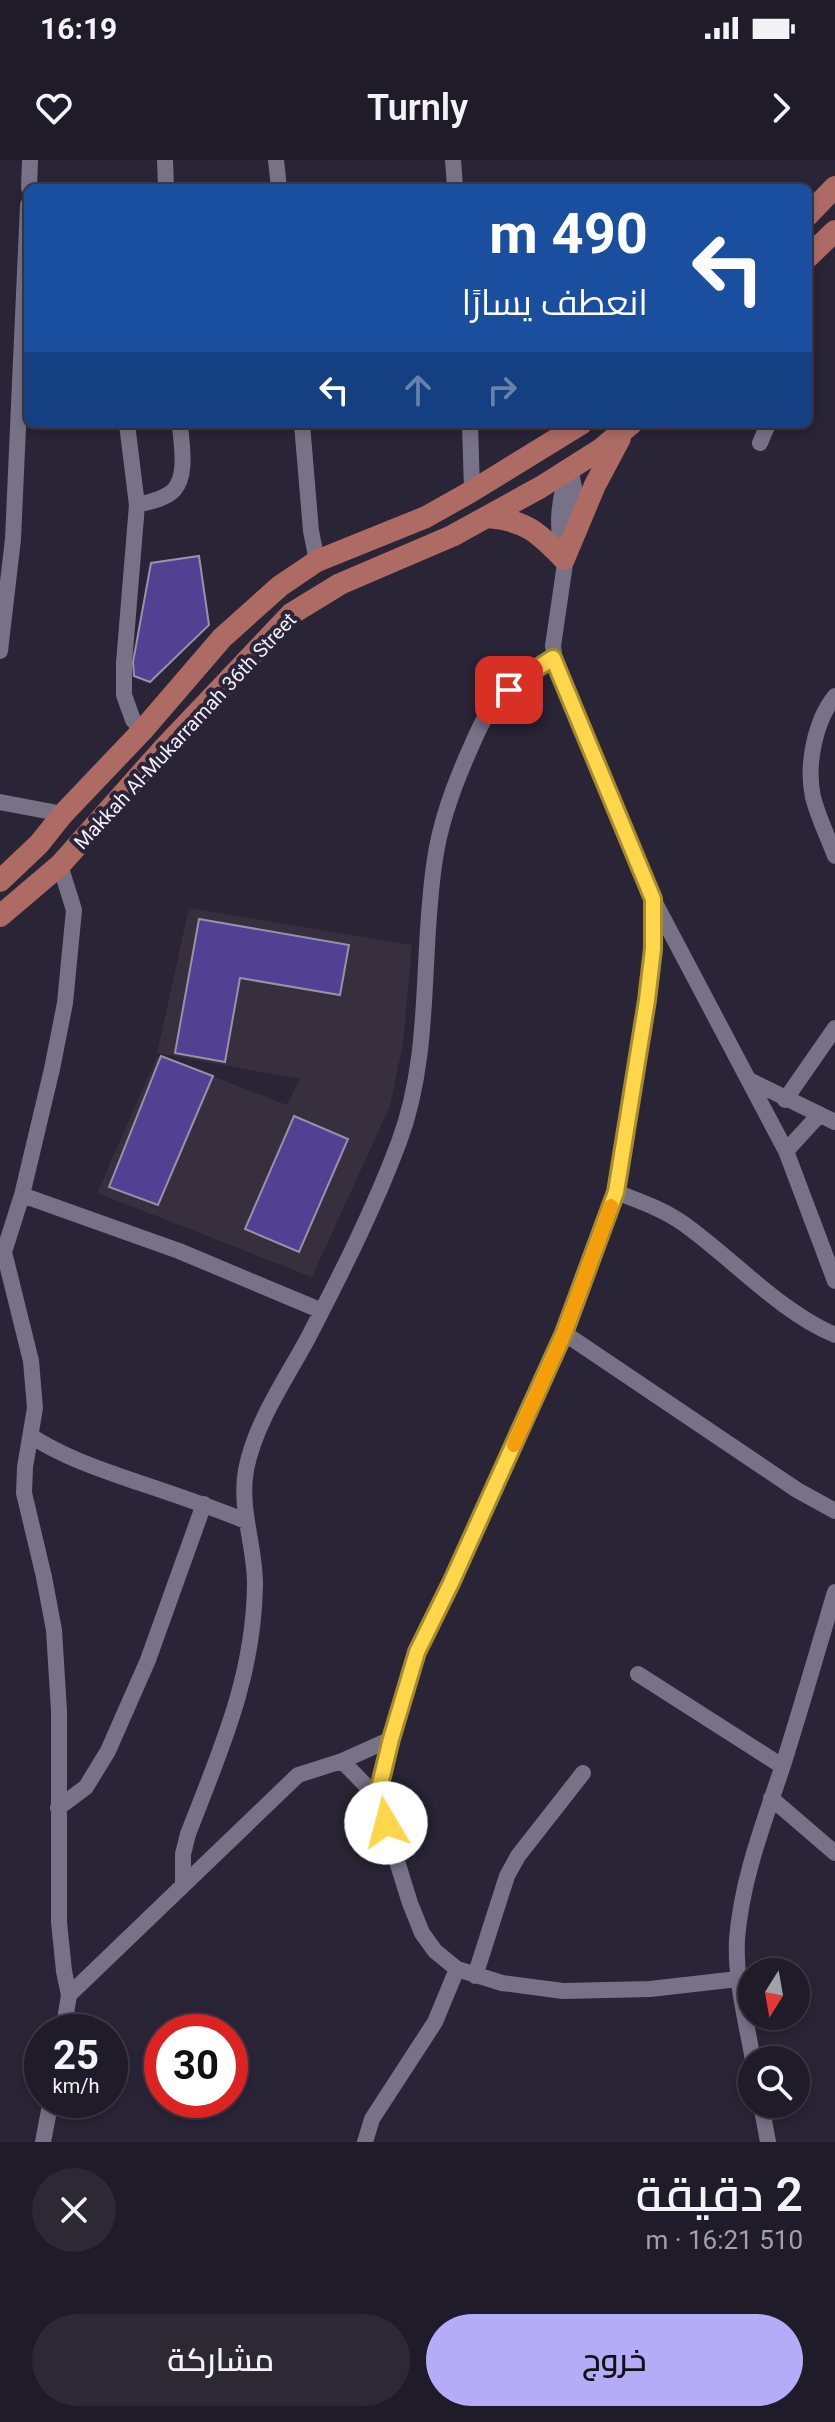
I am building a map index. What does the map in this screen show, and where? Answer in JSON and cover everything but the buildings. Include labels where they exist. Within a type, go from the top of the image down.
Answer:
[{"type":"main road","points":[[812,211],[835,187]]},
{"type":"main road","points":[[812,253],[835,231]]},
{"type":"main road","name":"Makkah Al-Mukarramah 36th Street","points":[[0,881],[39,844],[222,638],[280,586],[317,561],[426,517],[574,428]]},
{"type":"main road","name":"Makkah Al-Mukarramah 36th Street","points":[[0,916],[60,865],[163,749],[291,614],[340,584],[452,536],[487,517],[601,449],[620,428]]},
{"type":"main road","points":[[487,517],[523,524],[540,533],[564,559],[621,428]]},
{"type":"main road","points":[[528,456],[546,457],[570,469]]},
{"type":"street","points":[[29,184],[30,160]]},
{"type":"street","points":[[165,160],[166,184]]},
{"type":"street","points":[[276,160],[279,184]]},
{"type":"street","points":[[453,160],[455,184]]},
{"type":"street","points":[[0,651],[13,539],[24,301]]},
{"type":"street","points":[[127,428],[137,505],[124,695],[133,720],[142,731]]},
{"type":"street","points":[[137,505],[174,490],[182,461],[180,428]]},
{"type":"street","points":[[302,428],[311,531],[317,561]]},
{"type":"street","points":[[470,428],[472,491]]},
{"type":"street","points":[[760,443],[766,428]]},
{"type":"street","points":[[0,466],[17,469]]},
{"type":"street","points":[[570,469],[574,487],[573,522],[564,559],[553,658],[653,899],[786,1151],[835,1281]]},
{"type":"street","points":[[183,1885],[183,1854],[188,1834],[236,1708],[247,1668],[255,1585],[253,1553],[246,1521],[246,1471],[260,1428],[344,1268],[399,1142],[411,1104],[423,1045],[435,857],[456,780],[496,701],[522,678],[553,658]]},
{"type":"street","points":[[835,696],[825,709],[811,764],[813,796],[835,856]]},
{"type":"street","points":[[0,802],[63,814]]},
{"type":"street","points":[[60,865],[74,910],[65,1003],[22,1195],[2,1256],[31,1361],[35,1408],[23,1480],[54,1630],[59,1711],[59,1922],[69,1995],[66,2014]]},
{"type":"street","points":[[377,1797],[417,1652],[564,1333],[616,1192],[647,1000],[653,949],[653,899]]},
{"type":"street","points":[[785,1100],[835,1028]]},
{"type":"street","points":[[747,1079],[835,1122]]},
{"type":"street","points":[[786,1151],[819,1115]]},
{"type":"street","points":[[616,1192],[660,1209],[682,1223],[792,1310],[835,1335]]},
{"type":"street","points":[[22,1195],[179,1251],[322,1311]]},
{"type":"street","points":[[564,1333],[797,1490],[835,1511]]},
{"type":"street","points":[[31,1436],[54,1451],[82,1463],[246,1521]]},
{"type":"street","points":[[58,1808],[86,1787],[108,1751],[148,1660],[204,1504]]},
{"type":"street","points":[[342,1761],[377,1797],[422,1933],[435,1951],[457,1969],[517,1986],[563,1991],[650,1989],[738,1979],[737,1939],[750,1865],[835,1592]]},
{"type":"street","points":[[638,1674],[782,1766]]},
{"type":"street","points":[[69,1995],[298,1775],[342,1761],[391,1739]]},
{"type":"street","points":[[475,1976],[507,1876],[518,1856],[583,1773]]},
{"type":"street","points":[[771,1798],[835,1853]]},
{"type":"street","points":[[365,2142],[372,2119],[435,2022],[457,1969]]},
{"type":"street","points":[[43,2142],[48,2118]]},
{"type":"street","points":[[764,2118],[768,2142]]},
{"type":"shaded area","points":[[189,908],[412,945],[403,1044],[390,1106],[312,1277],[97,1193],[157,1057],[287,1105],[300,1079],[157,1053]]},
{"type":"slow traffic","points":[[514,1445],[564,1333],[611,1206]]},
{"type":"route","points":[[386,1823],[377,1797],[417,1652],[564,1333],[616,1192],[653,949],[653,899],[553,658],[509,690]]}]
